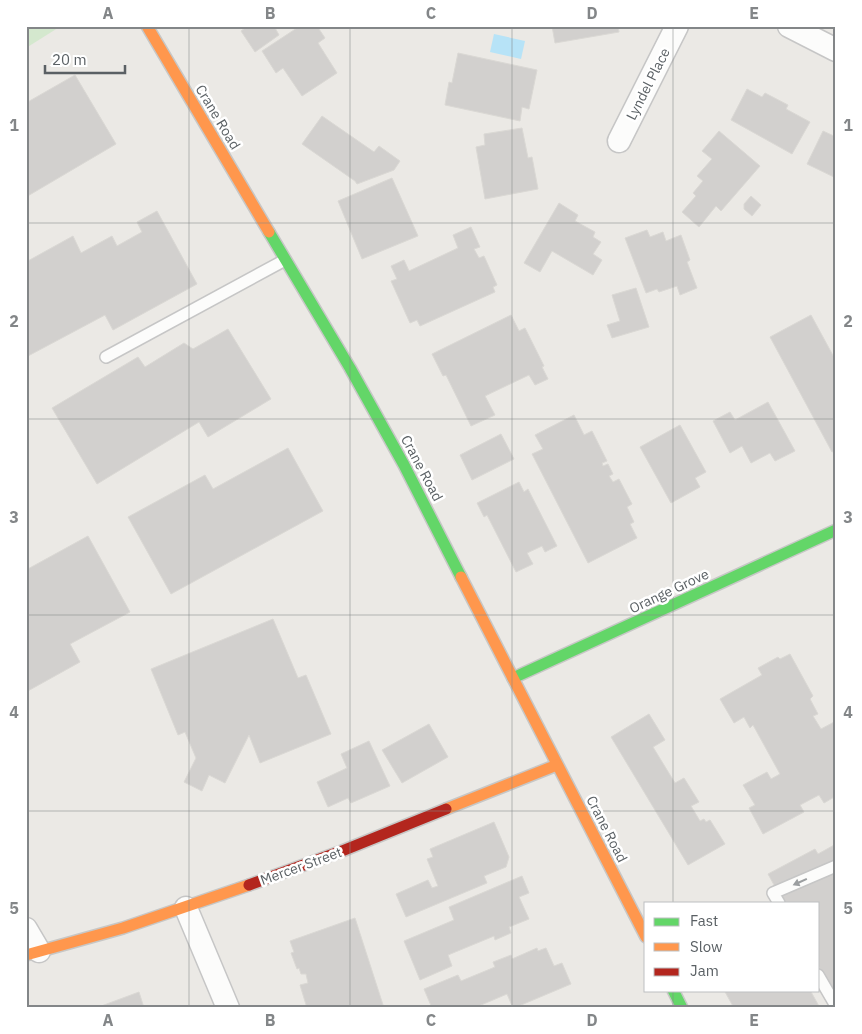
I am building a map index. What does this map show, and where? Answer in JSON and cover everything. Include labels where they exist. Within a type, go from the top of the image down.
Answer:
[{"type":"street","name":"Crane Road","points":[[147,26],[350,368],[404,465],[644,933]]},
{"type":"street","name":"Lyndel Place","points":[[619,142],[677,26]]},
{"type":"street","points":[[789,26],[836,50]]},
{"type":"street","name":"Orange Grove","points":[[513,678],[836,530]]},
{"type":"street","name":"Mercer Street","points":[[26,929],[32,953],[121,929],[186,908],[362,844],[557,765]]},
{"type":"street","points":[[186,908],[228,1008]]},
{"type":"street","points":[[674,992],[682,1008]]},
{"type":"lane","points":[[106,357],[285,260]]},
{"type":"lane","points":[[778,902],[773,893],[836,866]]},
{"type":"lane","points":[[820,978],[836,1006]]},
{"type":"green space","points":[[26,26],[61,26],[26,48]]},
{"type":"water","points":[[494,34],[525,41],[521,59],[490,52]]},
{"type":"building","points":[[248,26],[274,26],[279,35],[255,52],[241,31]]},
{"type":"building","points":[[300,26],[317,26],[325,38],[318,43],[337,73],[302,96],[283,68],[276,73],[262,51]]},
{"type":"building","points":[[552,26],[618,26],[619,32],[555,43]]},
{"type":"building","points":[[458,53],[537,70],[529,109],[522,107],[520,121],[445,105],[449,82],[452,83]]},
{"type":"building","points":[[75,75],[116,144],[26,197],[26,103]]},
{"type":"building","points":[[747,89],[762,97],[765,93],[788,105],[786,109],[810,122],[792,154],[731,120]]},
{"type":"building","points":[[322,116],[374,152],[379,146],[400,161],[394,170],[357,184],[302,144]]},
{"type":"building","points":[[522,128],[528,158],[532,157],[538,189],[485,199],[476,147],[485,145],[484,134]]},
{"type":"building","points":[[719,131],[760,166],[721,211],[716,206],[699,227],[682,212],[696,196],[693,193],[703,181],[697,176],[712,159],[702,151]]},
{"type":"building","points":[[823,131],[836,137],[836,178],[807,164]]},
{"type":"building","points":[[392,178],[418,236],[362,259],[338,201]]},
{"type":"building","points":[[751,196],[761,205],[752,216],[744,209],[744,204]]},
{"type":"building","points":[[559,203],[578,215],[575,221],[595,232],[593,237],[601,242],[593,254],[602,260],[593,275],[552,251],[540,272],[524,263]]},
{"type":"building","points":[[157,211],[197,284],[113,330],[105,315],[28,356],[26,354],[26,262],[73,236],[81,253],[112,236],[117,246],[142,232],[137,222]]},
{"type":"building","points":[[471,227],[480,247],[474,249],[479,258],[484,256],[497,285],[493,287],[495,292],[420,326],[417,320],[410,323],[391,281],[397,279],[391,266],[404,260],[409,271],[458,248],[453,235]]},
{"type":"building","points":[[647,230],[650,237],[663,232],[666,241],[681,235],[690,260],[687,262],[697,288],[680,295],[677,286],[659,292],[657,289],[646,293],[625,238]]},
{"type":"building","points":[[636,288],[649,327],[612,338],[607,325],[620,321],[612,295]]},
{"type":"building","points":[[511,315],[519,331],[525,328],[544,366],[542,367],[548,379],[535,385],[529,375],[485,396],[495,415],[471,426],[446,375],[443,376],[432,354]]},
{"type":"building","points":[[811,315],[836,361],[836,450],[832,452],[770,337]]},
{"type":"building","points":[[228,329],[271,399],[208,437],[199,422],[97,484],[52,408],[138,357],[145,367],[184,343],[193,349]]},
{"type":"building","points":[[768,402],[795,451],[775,461],[770,453],[751,463],[742,446],[730,453],[713,421],[730,412],[735,420]]},
{"type":"building","points":[[574,415],[584,435],[592,431],[607,461],[602,463],[603,466],[608,464],[613,474],[609,476],[613,482],[619,479],[632,504],[627,507],[634,522],[630,524],[637,538],[588,563],[532,454],[543,449],[535,435]]},
{"type":"building","points":[[680,425],[706,472],[695,478],[700,487],[671,503],[640,447]]},
{"type":"building","points":[[501,434],[514,459],[472,480],[460,455]]},
{"type":"building","points":[[288,448],[323,511],[171,594],[128,517],[205,475],[213,489]]},
{"type":"building","points":[[519,482],[524,492],[528,489],[557,546],[545,552],[542,546],[527,553],[533,564],[516,572],[487,515],[484,517],[477,503]]},
{"type":"building","points":[[88,536],[130,612],[70,644],[80,662],[26,692],[26,570]]},
{"type":"building","points":[[273,619],[298,678],[306,675],[331,734],[260,763],[249,735],[225,783],[209,775],[202,791],[184,782],[196,758],[185,732],[178,735],[151,669]]},
{"type":"building","points":[[790,654],[813,696],[810,699],[818,714],[813,716],[821,729],[836,721],[836,796],[824,803],[819,795],[800,805],[804,812],[763,834],[749,808],[755,805],[743,785],[767,772],[771,779],[780,774],[753,725],[750,728],[744,717],[734,723],[720,699],[762,675],[758,668],[778,657],[780,659]]},
{"type":"building","points":[[649,714],[665,740],[653,747],[675,783],[684,778],[699,802],[691,806],[700,821],[704,819],[706,822],[710,820],[725,844],[688,865],[611,737]]},
{"type":"building","points":[[429,724],[448,757],[402,783],[382,750]]},
{"type":"building","points":[[369,741],[390,786],[351,803],[348,798],[328,807],[317,782],[347,768],[341,754]]},
{"type":"building","points":[[494,822],[509,857],[506,867],[484,876],[487,883],[406,917],[396,894],[428,880],[432,888],[438,886],[427,859],[433,857],[430,849]]},
{"type":"building","points":[[836,844],[836,997],[820,969],[820,902],[783,902],[768,874],[815,849],[818,854]]},
{"type":"building","points":[[522,876],[529,893],[519,897],[529,919],[509,927],[511,933],[495,940],[494,936],[448,955],[452,966],[420,980],[404,941],[454,920],[449,907]]},
{"type":"building","points":[[355,918],[384,1008],[307,1008],[300,985],[308,983],[306,974],[301,974],[299,968],[297,969],[291,953],[294,952],[290,941]]},
{"type":"building","points":[[537,948],[538,951],[546,948],[554,966],[562,963],[571,984],[514,1008],[507,994],[474,1008],[432,1008],[424,989],[458,975],[461,981],[495,967],[493,962],[511,955],[512,959]]},
{"type":"building","points":[[139,992],[144,1008],[96,1008]]},
{"type":"building","points":[[725,992],[811,992],[820,1008],[734,1008]]},
{"type":"traffic: fast","points":[[269,232],[350,368],[404,465],[461,577]]},
{"type":"traffic: fast","points":[[513,678],[836,530]]},
{"type":"traffic: fast","points":[[674,992],[682,1008]]},
{"type":"traffic: slow","points":[[147,26],[269,232]]},
{"type":"traffic: slow","points":[[461,577],[644,933]]},
{"type":"traffic: slow","points":[[446,809],[557,765]]},
{"type":"traffic: slow","points":[[26,955],[123,928],[249,885]]},
{"type":"traffic: jam","points":[[249,885],[342,851],[446,809]]}]
